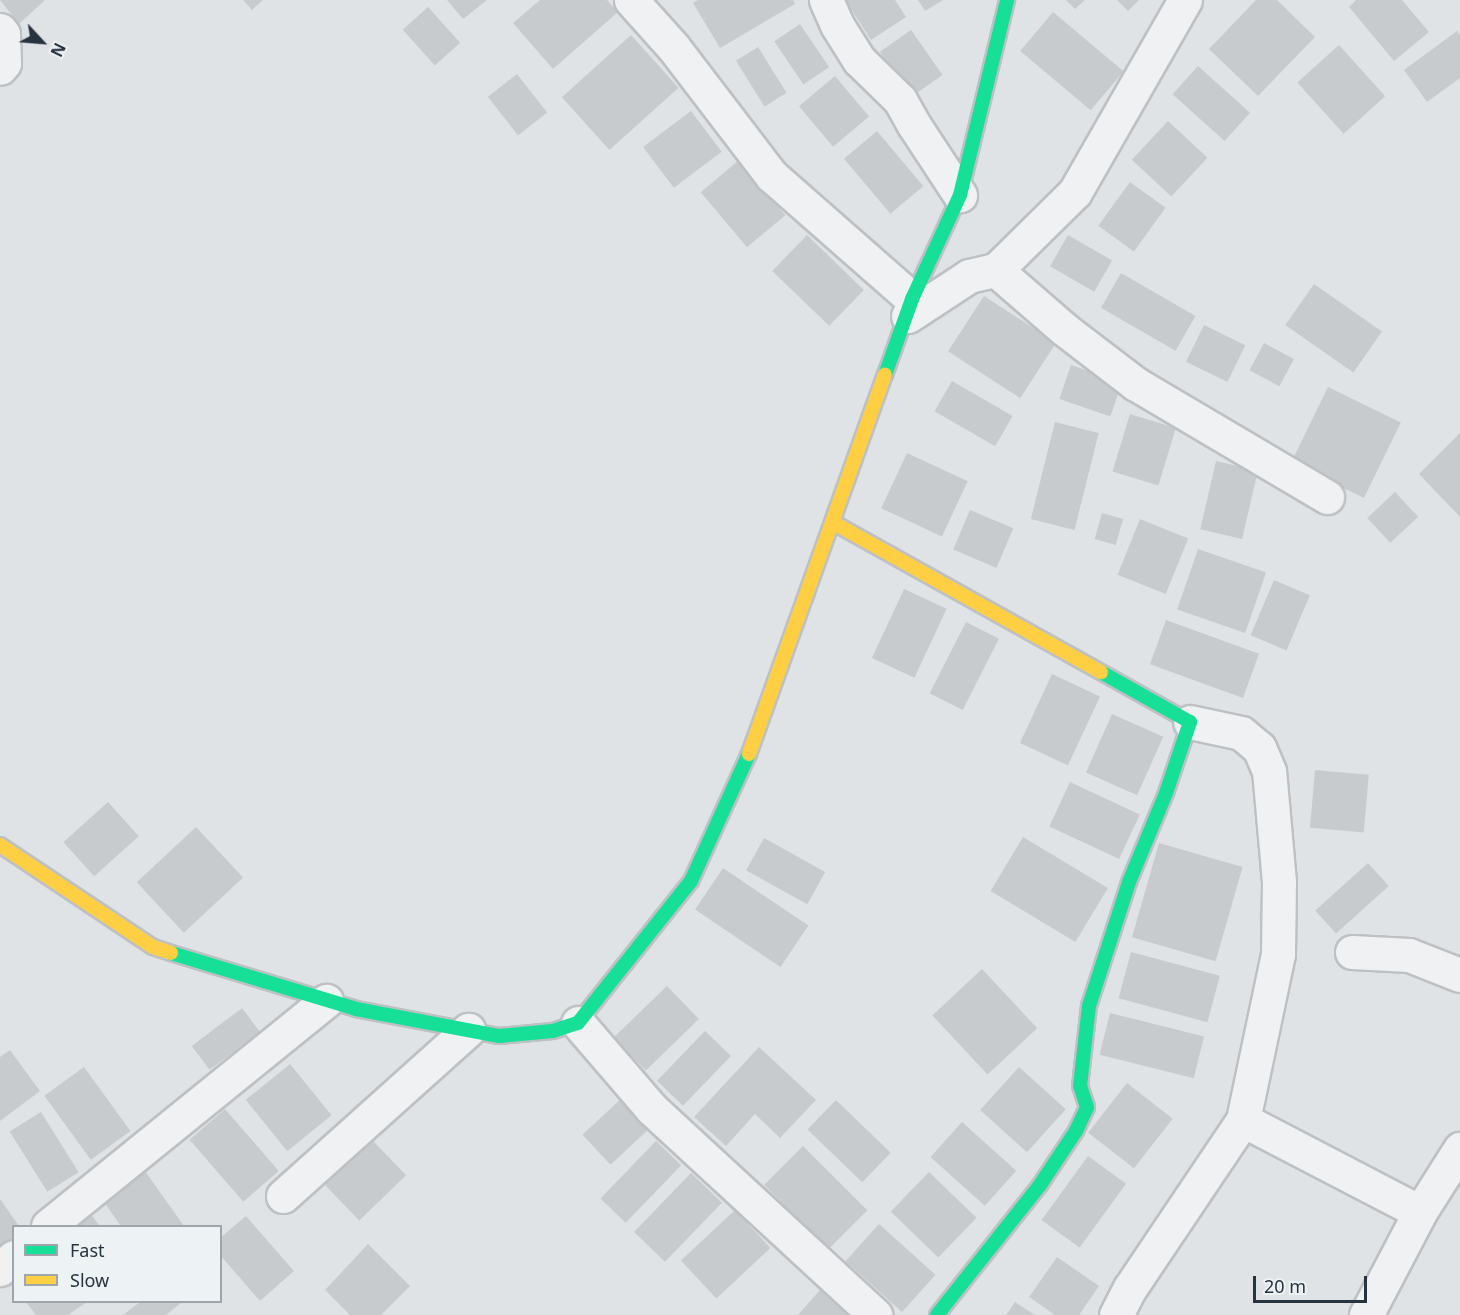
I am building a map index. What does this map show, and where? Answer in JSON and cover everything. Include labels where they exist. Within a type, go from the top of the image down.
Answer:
[{"type":"street","points":[[631,0],[674,48],[772,176],[910,307]]},
{"type":"street","points":[[826,0],[837,25],[859,60],[900,100],[960,195]]},
{"type":"street","points":[[0,845],[153,947],[326,1001],[356,1009],[499,1036],[553,1031],[578,1023],[691,881],[746,763],[834,523],[871,410],[910,307],[960,195],[1007,0]]},
{"type":"street","points":[[910,307],[969,276],[996,270],[1075,192],[1185,0]]},
{"type":"street","points":[[0,30],[3,34],[4,63],[0,68]]},
{"type":"street","points":[[996,270],[1064,329],[1136,384],[1327,497]]},
{"type":"street","points":[[834,523],[1190,722],[1241,733],[1259,748],[1269,771],[1279,882],[1278,954],[1243,1120],[1130,1288],[1116,1315]]},
{"type":"street","points":[[937,1315],[1040,1185],[1076,1131],[1087,1107],[1080,1086],[1089,1006],[1129,882],[1166,793],[1190,722]]},
{"type":"street","points":[[1352,952],[1409,955],[1460,975]]},
{"type":"street","points":[[50,1225],[326,1001]]},
{"type":"street","points":[[578,1023],[652,1109],[875,1315]]},
{"type":"street","points":[[283,1196],[468,1030]]},
{"type":"street","points":[[1243,1120],[1420,1212]]},
{"type":"street","points":[[1366,1315],[1420,1212],[1460,1149]]},
{"type":"street","points":[[0,1269],[12,1259]]},
{"type":"building","points":[[0,0],[45,0],[19,24]]},
{"type":"building","points":[[243,0],[263,0],[252,10]]},
{"type":"building","points":[[447,0],[487,0],[463,19]]},
{"type":"building","points":[[540,0],[607,0],[618,12],[553,69],[513,23]]},
{"type":"building","points":[[698,0],[793,0],[795,4],[720,48],[693,3]]},
{"type":"building","points":[[845,0],[895,0],[906,17],[871,40]]},
{"type":"building","points":[[918,0],[943,0],[925,11]]},
{"type":"building","points":[[1066,0],[1085,0],[1075,9]]},
{"type":"building","points":[[1117,0],[1139,0],[1128,11]]},
{"type":"building","points":[[1256,0],[1277,0],[1315,37],[1258,96],[1209,49]]},
{"type":"building","points":[[1356,0],[1402,0],[1429,32],[1394,61],[1349,7]]},
{"type":"building","points":[[428,7],[460,43],[435,65],[403,30]]},
{"type":"building","points":[[1053,12],[1123,71],[1091,110],[1020,51]]},
{"type":"building","points":[[800,24],[829,67],[803,84],[774,41]]},
{"type":"building","points":[[911,30],[943,75],[911,97],[880,52]]},
{"type":"building","points":[[1457,31],[1460,35],[1460,78],[1427,102],[1404,70]]},
{"type":"building","points":[[631,35],[679,88],[609,150],[562,97]]},
{"type":"building","points":[[1339,45],[1385,96],[1344,134],[1297,82]]},
{"type":"building","points":[[758,47],[787,93],[765,107],[736,61]]},
{"type":"building","points":[[1198,66],[1250,113],[1225,141],[1173,94]]},
{"type":"building","points":[[517,74],[547,113],[518,135],[488,97]]},
{"type":"building","points":[[835,76],[869,117],[833,147],[799,106]]},
{"type":"building","points":[[691,111],[722,152],[674,188],[643,147]]},
{"type":"building","points":[[1168,121],[1207,158],[1171,197],[1132,160]]},
{"type":"building","points":[[877,131],[923,186],[890,214],[844,159]]},
{"type":"building","points":[[739,160],[785,215],[747,247],[701,192]]},
{"type":"building","points":[[1130,182],[1166,208],[1134,252],[1098,226]]},
{"type":"building","points":[[807,235],[864,290],[829,326],[772,271]]},
{"type":"building","points":[[1068,235],[1112,260],[1094,292],[1050,266]]},
{"type":"building","points":[[1121,273],[1195,316],[1175,351],[1101,308]]},
{"type":"building","points":[[1314,284],[1382,332],[1353,373],[1285,325]]},
{"type":"building","points":[[984,296],[1056,343],[1020,398],[948,351]]},
{"type":"building","points":[[1204,325],[1245,345],[1227,382],[1186,362]]},
{"type":"building","points":[[1264,343],[1294,359],[1279,386],[1249,370]]},
{"type":"building","points":[[1071,365],[1122,383],[1110,417],[1059,399]]},
{"type":"building","points":[[952,381],[1013,416],[995,446],[934,411]]},
{"type":"building","points":[[1328,387],[1401,423],[1364,498],[1291,462]]},
{"type":"building","points":[[1130,414],[1176,428],[1158,485],[1112,471]]},
{"type":"building","points":[[1055,422],[1099,433],[1074,530],[1031,519]]},
{"type":"building","points":[[1460,433],[1460,517],[1419,474]]},
{"type":"building","points":[[907,453],[968,481],[942,537],[881,508]]},
{"type":"building","points":[[1216,461],[1258,471],[1242,539],[1200,529]]},
{"type":"building","points":[[1395,492],[1418,517],[1390,543],[1367,518]]},
{"type":"building","points":[[970,510],[1013,528],[996,568],[953,550]]},
{"type":"building","points":[[1102,513],[1123,519],[1116,545],[1095,539]]},
{"type":"building","points":[[1140,519],[1188,538],[1166,594],[1118,575]]},
{"type":"building","points":[[1198,549],[1266,572],[1245,633],[1177,610]]},
{"type":"building","points":[[1274,580],[1310,595],[1286,650],[1251,635]]},
{"type":"building","points":[[904,589],[947,609],[914,678],[872,658]]},
{"type":"building","points":[[1166,620],[1259,654],[1243,698],[1150,664]]},
{"type":"building","points":[[966,622],[999,639],[963,710],[930,693]]},
{"type":"building","points":[[1052,674],[1100,696],[1068,765],[1020,743]]},
{"type":"building","points":[[1112,714],[1163,737],[1137,795],[1086,772]]},
{"type":"building","points":[[1315,770],[1369,775],[1364,832],[1310,828]]},
{"type":"building","points":[[1070,782],[1140,815],[1119,859],[1049,826]]},
{"type":"building","points":[[108,802],[139,836],[94,876],[63,842]]},
{"type":"building","points":[[196,827],[243,877],[184,933],[137,882]]},
{"type":"building","points":[[1023,837],[1108,888],[1075,942],[991,891]]},
{"type":"building","points":[[764,838],[825,872],[807,904],[746,870]]},
{"type":"building","points":[[1159,843],[1243,867],[1216,961],[1132,937]]},
{"type":"building","points":[[1368,863],[1389,886],[1336,934],[1315,911]]},
{"type":"building","points":[[723,868],[808,926],[780,967],[695,909]]},
{"type":"building","points":[[1131,952],[1220,976],[1207,1022],[1119,998]]},
{"type":"building","points":[[982,969],[1037,1028],[988,1075],[932,1015]]},
{"type":"building","points":[[667,986],[699,1019],[646,1070],[614,1037]]},
{"type":"building","points":[[242,1008],[260,1032],[210,1070],[192,1046]]},
{"type":"building","points":[[1110,1013],[1204,1036],[1194,1078],[1100,1055]]},
{"type":"building","points":[[705,1031],[731,1056],[683,1106],[657,1081]]},
{"type":"building","points":[[759,1047],[816,1100],[780,1138],[755,1114],[726,1146],[694,1117]]},
{"type":"building","points":[[10,1050],[40,1091],[0,1121],[0,1057]]},
{"type":"building","points":[[290,1064],[332,1115],[287,1151],[246,1100]]},
{"type":"building","points":[[84,1067],[130,1131],[91,1160],[44,1096]]},
{"type":"building","points":[[1019,1067],[1066,1109],[1027,1152],[980,1110]]},
{"type":"building","points":[[1127,1083],[1173,1119],[1134,1168],[1088,1133]]},
{"type":"building","points":[[622,1098],[650,1128],[610,1165],[583,1135]]},
{"type":"building","points":[[836,1100],[891,1153],[862,1182],[808,1129]]},
{"type":"building","points":[[225,1109],[279,1171],[243,1202],[190,1140]]},
{"type":"building","points":[[41,1112],[79,1172],[47,1192],[10,1132]]},
{"type":"building","points":[[962,1122],[1016,1171],[985,1206],[931,1157]]},
{"type":"building","points":[[372,1140],[406,1175],[359,1220],[325,1185]]},
{"type":"building","points":[[656,1141],[681,1165],[626,1223],[600,1199]]},
{"type":"building","points":[[803,1146],[867,1210],[828,1249],[764,1185]]},
{"type":"building","points":[[1088,1156],[1126,1184],[1080,1248],[1042,1220]]},
{"type":"building","points":[[145,1171],[183,1225],[120,1225],[103,1201]]},
{"type":"building","points":[[929,1172],[976,1218],[938,1257],[891,1212]]},
{"type":"building","points":[[691,1173],[722,1203],[665,1262],[634,1232]]},
{"type":"building","points":[[0,1199],[18,1225],[12,1225],[12,1239],[0,1248]]},
{"type":"building","points":[[735,1210],[770,1248],[716,1298],[681,1260]]},
{"type":"building","points":[[90,1213],[99,1225],[72,1225]]},
{"type":"building","points":[[246,1216],[294,1271],[260,1301],[222,1257],[222,1236]]},
{"type":"building","points":[[879,1224],[935,1275],[902,1312],[846,1261]]},
{"type":"building","points":[[368,1244],[410,1286],[381,1315],[350,1315],[325,1290]]},
{"type":"building","points":[[1057,1257],[1099,1286],[1079,1315],[1055,1315],[1029,1297]]},
{"type":"building","points":[[820,1290],[847,1315],[798,1315]]},
{"type":"building","points":[[1015,1302],[1035,1315],[1006,1315]]},
{"type":"building","points":[[27,1303],[86,1303],[68,1315],[36,1315]]},
{"type":"building","points":[[139,1303],[181,1303],[166,1315],[123,1315]]},
{"type":"traffic: fast","points":[[885,375],[912,299],[960,195],[1007,0]]},
{"type":"traffic: fast","points":[[937,1315],[1040,1185],[1076,1131],[1087,1107],[1080,1086],[1089,1006],[1129,882],[1166,793],[1190,722],[1101,672]]},
{"type":"traffic: fast","points":[[171,953],[356,1009],[499,1036],[553,1031],[578,1023],[691,881],[749,754]]},
{"type":"traffic: slow","points":[[749,754],[885,375]]},
{"type":"traffic: slow","points":[[834,523],[1101,672]]},
{"type":"traffic: slow","points":[[0,845],[153,947],[171,953]]}]
